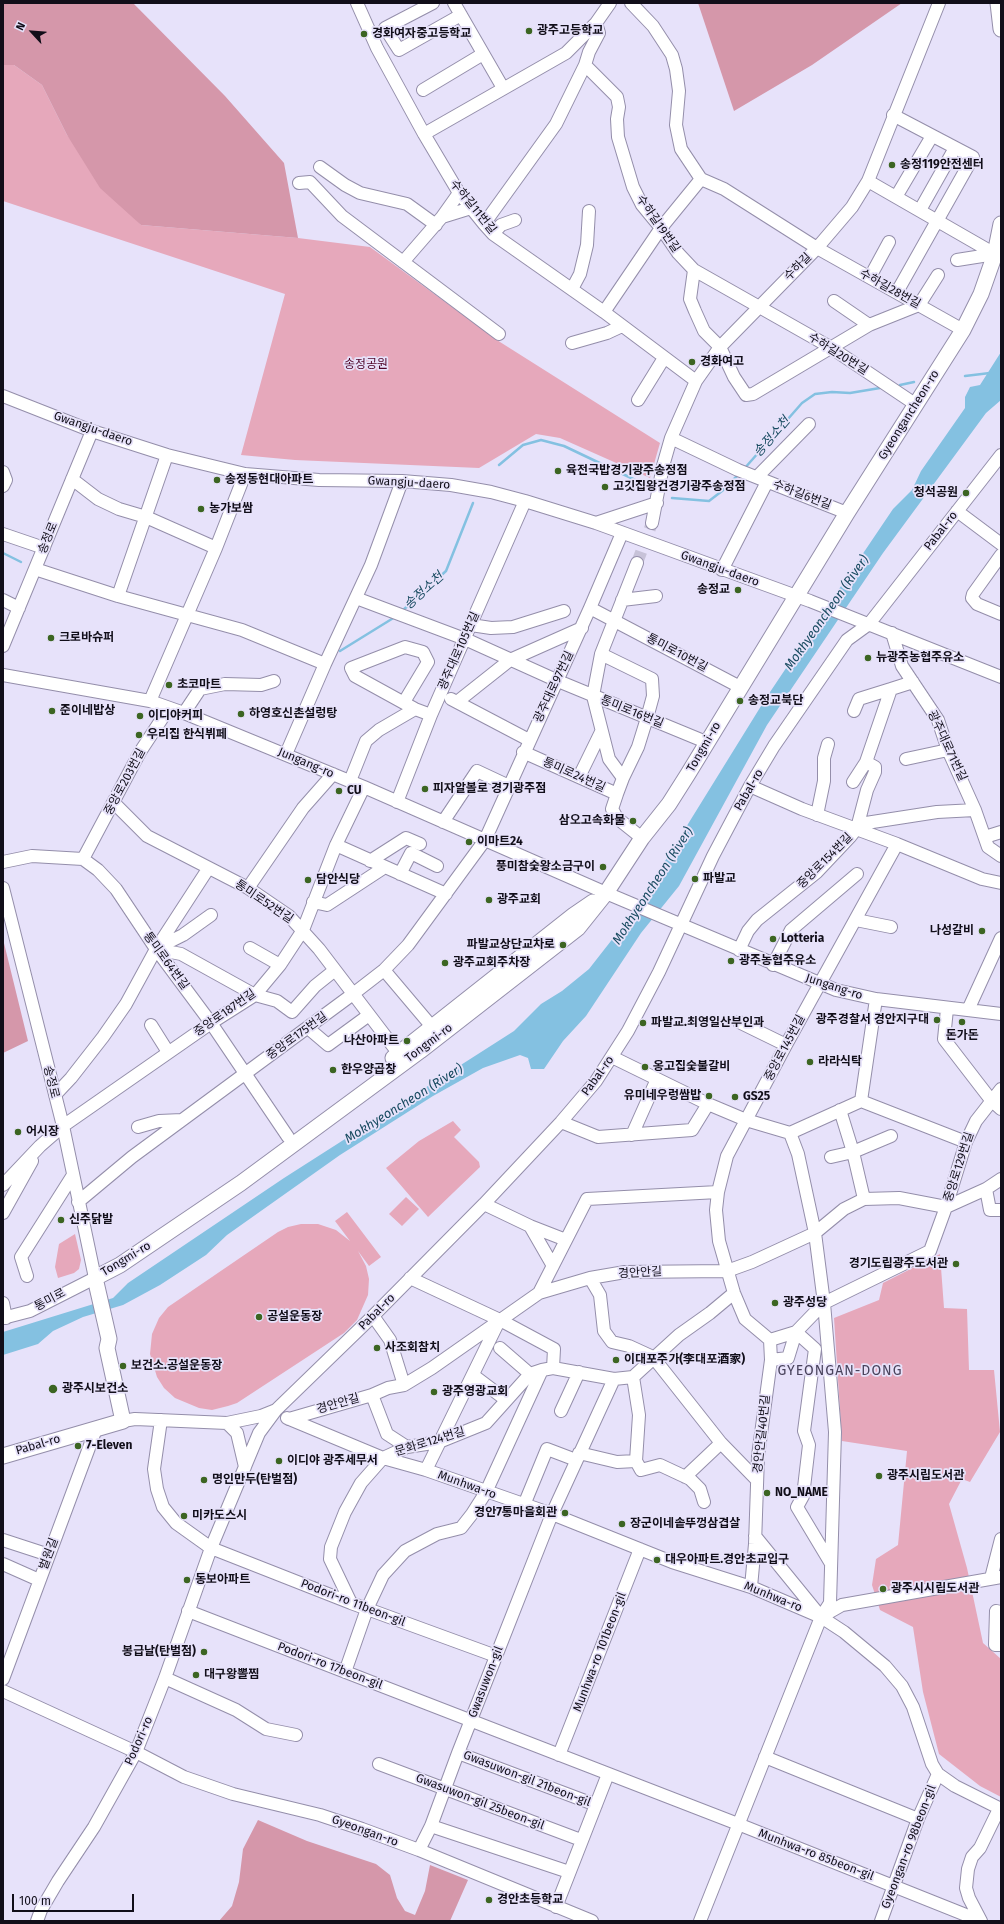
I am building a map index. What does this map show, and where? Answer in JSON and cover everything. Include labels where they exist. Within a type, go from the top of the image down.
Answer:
[{"type":"main road","points":[[998,3],[1001,29]]},
{"type":"main road","name":"Gyeongancheon-ro","points":[[803,599],[847,513],[861,494],[915,404],[963,330],[981,294],[995,254],[1001,224]]},
{"type":"main road","name":"Tongmi-ro","points":[[95,1281],[241,1183],[420,1051],[578,928],[612,895],[642,838],[669,804],[740,687],[803,599]]},
{"type":"main road","name":"Tongmi-ro","points":[[95,1281],[399,1054],[574,915],[612,895]]},
{"type":"main road","points":[[95,1281],[108,1339],[107,1348],[126,1420]]},
{"type":"main road","name":"Pabal-ro","points":[[3,1456],[126,1420]]},
{"type":"street","name":"수하길11번길","points":[[357,3],[377,48],[424,134],[459,193],[484,224],[493,234],[604,312],[696,381]]},
{"type":"street","points":[[433,3],[385,28],[399,50],[461,16]]},
{"type":"street","points":[[454,3],[503,88]]},
{"type":"street","points":[[424,134],[566,53],[596,23],[610,3]]},
{"type":"street","points":[[604,312],[661,228],[700,179],[680,149],[676,125],[679,91],[676,68],[672,55],[653,26],[631,3]]},
{"type":"street","name":"수하길","points":[[652,523],[663,466],[671,438],[696,381],[720,347],[817,248],[852,207],[868,181],[939,3]]},
{"type":"street","points":[[484,224],[556,124],[585,65],[599,32],[596,23]]},
{"type":"street","points":[[423,90],[483,54]]},
{"type":"street","name":"수하길19번길","points":[[585,65],[617,97],[620,107],[617,119],[618,137],[633,187],[642,205],[661,228],[678,253],[694,270],[758,308]]},
{"type":"street","points":[[893,116],[973,157],[897,292]]},
{"type":"street","points":[[896,197],[932,136]]},
{"type":"street","points":[[920,210],[955,148]]},
{"type":"street","points":[[320,167],[345,185],[360,192],[407,204],[424,215],[439,221],[471,208]]},
{"type":"street","name":"수하길28번길","points":[[700,179],[724,189],[817,248],[963,330]]},
{"type":"street","points":[[868,181],[995,254]]},
{"type":"street","points":[[299,183],[310,182],[342,216],[499,334]]},
{"type":"street","points":[[403,262],[439,221],[459,193]]},
{"type":"street","points":[[572,289],[580,274],[587,245],[589,211]]},
{"type":"street","points":[[493,234],[502,225],[516,220]]},
{"type":"street","points":[[870,277],[889,242]]},
{"type":"street","points":[[957,260],[995,254]]},
{"type":"street","points":[[694,270],[690,299],[704,330],[720,347],[734,377],[746,394],[753,394],[869,325],[919,305],[938,275]]},
{"type":"street","points":[[834,301],[869,325]]},
{"type":"street","name":"수하길20번길","points":[[758,308],[830,348],[915,404]]},
{"type":"street","points":[[572,343],[607,333],[622,326]]},
{"type":"street","points":[[638,400],[664,358]]},
{"type":"street","name":"Gwangju-daero","points":[[3,396],[92,431],[168,456],[245,474],[319,480],[402,481],[451,485],[491,492],[526,501],[596,523],[864,622]]},
{"type":"street","points":[[722,570],[762,479],[809,424]]},
{"type":"street","name":"송정로","points":[[3,646],[92,431]]},
{"type":"street","name":"수하길6번길","points":[[671,438],[738,470],[847,513]]},
{"type":"street","name":"Pabal-ro","points":[[126,1420],[227,1423],[261,1416],[276,1410],[373,1316],[484,1204],[561,1122],[596,1081],[612,1057],[659,972],[679,924],[713,856],[750,786],[774,746],[847,640],[864,622],[957,511],[1001,455]]},
{"type":"street","points":[[118,596],[168,456]]},
{"type":"street","points":[[3,472],[6,480],[3,486]]},
{"type":"street","points":[[150,701],[216,548],[245,474]]},
{"type":"street","points":[[72,479],[98,499],[119,509],[146,517],[216,548]]},
{"type":"street","points":[[286,754],[325,664],[371,565],[402,481]]},
{"type":"street","name":"광주대로105번길","points":[[397,802],[440,694],[526,501]]},
{"type":"street","points":[[596,523],[657,503]]},
{"type":"street","points":[[957,511],[1001,544]]},
{"type":"street","name":"광주대로97번길","points":[[485,840],[529,740],[582,628],[622,533]]},
{"type":"street","points":[[3,534],[44,548]]},
{"type":"street","points":[[1001,555],[973,594],[972,598],[977,604],[1001,614]]},
{"type":"street","points":[[623,778],[609,759],[593,696],[600,654],[637,563]]},
{"type":"street","points":[[35,569],[118,596],[242,630],[325,664]]},
{"type":"street","points":[[622,600],[656,596]]},
{"type":"street","name":"통미로16번길","points":[[356,598],[465,639],[593,696],[706,742]]},
{"type":"street","points":[[3,600],[19,608]]},
{"type":"street","name":"통미로10번길","points":[[590,608],[740,687]]},
{"type":"street","points":[[471,625],[491,628],[513,627],[564,611]]},
{"type":"street","points":[[864,622],[1001,677]]},
{"type":"street","points":[[457,702],[510,660],[582,628]]},
{"type":"street","name":"광주대로71번길","points":[[892,633],[902,666],[938,720],[948,750],[975,810],[988,847],[1001,856]]},
{"type":"street","points":[[404,702],[428,662],[422,652],[405,647],[351,668],[355,676],[415,709],[431,715]]},
{"type":"street","points":[[600,654],[652,679],[653,696],[638,747],[616,794]]},
{"type":"street","name":"Jungang-ro","points":[[3,675],[150,701],[184,713],[350,781],[820,985],[852,995],[876,999],[947,1009],[1001,1014]]},
{"type":"street","points":[[184,713],[200,689],[225,684],[261,685],[274,681]]},
{"type":"street","points":[[854,711],[859,699],[913,682]]},
{"type":"street","points":[[852,782],[866,762],[891,689]]},
{"type":"street","points":[[440,694],[529,740]]},
{"type":"street","name":"중앙로203번길","points":[[83,859],[140,752],[169,708]]},
{"type":"street","points":[[350,781],[366,741],[379,730],[415,709]]},
{"type":"street","points":[[579,777],[601,732]]},
{"type":"street","points":[[817,815],[824,781],[824,758],[828,744]]},
{"type":"street","points":[[906,759],[948,750]]},
{"type":"street","name":"통미로24번길","points":[[524,752],[616,794],[612,809],[618,818],[642,838]]},
{"type":"street","name":"중앙로154번길","points":[[739,950],[748,932],[757,920],[817,872],[857,828],[875,772],[875,767],[866,762]]},
{"type":"street","points":[[443,822],[477,771],[509,786]]},
{"type":"street","points":[[248,888],[304,808],[332,774]]},
{"type":"street","points":[[750,786],[817,815],[857,828],[982,879],[1001,883]]},
{"type":"street","name":"중앙로187번길","points":[[40,1146],[63,1126],[168,1052],[255,994],[280,965],[302,930],[336,845],[364,787]]},
{"type":"street","name":"통미로52번길","points":[[114,803],[147,836],[208,869],[248,888],[289,916],[335,970],[399,1054]]},
{"type":"street","points":[[857,828],[866,823],[937,812],[975,810]]},
{"type":"street","points":[[985,836],[1001,832]]},
{"type":"street","points":[[370,860],[406,838],[420,844]]},
{"type":"street","name":"중앙로175번길","points":[[78,1202],[132,1157],[308,1028],[384,970],[408,945],[485,840]]},
{"type":"street","name":"중앙로145번길","points":[[727,1271],[719,1241],[716,1210],[718,1192],[727,1156],[786,1045],[897,844]]},
{"type":"street","points":[[336,845],[446,894]]},
{"type":"street","points":[[400,874],[412,853],[437,866]]},
{"type":"street","points":[[3,862],[32,856],[83,859]]},
{"type":"street","name":"통미로64번길","points":[[83,859],[98,870],[116,888],[156,949],[211,1023],[288,1137]]},
{"type":"street","points":[[314,902],[327,905],[385,867]]},
{"type":"street","points":[[54,1095],[71,1078],[107,1032],[126,1004],[156,949],[208,869]]},
{"type":"street","points":[[773,965],[791,930],[857,874]]},
{"type":"street","name":"송정로","points":[[3,888],[63,1126],[95,1281]]},
{"type":"street","points":[[156,949],[183,935],[211,915]]},
{"type":"street","points":[[856,920],[891,927]]},
{"type":"street","points":[[968,1010],[1001,938]]},
{"type":"street","points":[[250,948],[280,965]]},
{"type":"street","points":[[156,949],[181,954],[255,994],[277,1002],[292,1012],[315,986],[335,970]]},
{"type":"street","points":[[384,970],[432,1028]]},
{"type":"street","points":[[861,1101],[876,999]]},
{"type":"street","points":[[947,1009],[944,1039],[991,1100],[1001,1109]]},
{"type":"street","points":[[308,1028],[328,1045],[369,1015]]},
{"type":"street","points":[[739,1022],[786,1045]]},
{"type":"street","points":[[151,1025],[168,1052]]},
{"type":"street","points":[[612,1057],[708,1104],[746,1120],[790,1133],[861,1101],[966,1142]]},
{"type":"street","points":[[632,1135],[657,1079]]},
{"type":"street","name":"중앙로129번길","points":[[796,1332],[824,1303],[930,1251],[946,1207],[966,1142],[976,1121],[1001,1089]]},
{"type":"street","points":[[561,1122],[598,1137],[692,1130],[708,1104]]},
{"type":"street","points":[[840,1110],[853,1152],[864,1199]]},
{"type":"street","points":[[138,1127],[159,1121],[182,1120]]},
{"type":"street","points":[[700,1921],[821,1617],[830,1603],[835,1432],[824,1303],[815,1233],[798,1154],[790,1133]]},
{"type":"street","points":[[831,1158],[853,1152],[891,1136]]},
{"type":"street","points":[[3,1185],[40,1146]]},
{"type":"street","points":[[3,1213],[40,1146]]},
{"type":"street","points":[[27,1276],[21,1257],[73,1175]]},
{"type":"street","points":[[946,1207],[986,1189],[1001,1179]]},
{"type":"street","points":[[986,1189],[990,1210],[1001,1210]]},
{"type":"street","points":[[539,1293],[587,1199],[718,1192]]},
{"type":"street","name":"경안안길","points":[[289,1419],[372,1395],[388,1388],[404,1385],[432,1368],[539,1293],[590,1278],[625,1272],[727,1271],[752,1262],[815,1233],[844,1209],[864,1199],[900,1198],[946,1207]]},
{"type":"street","points":[[484,1204],[530,1226],[566,1240]]},
{"type":"street","points":[[530,1226],[553,1266]]},
{"type":"street","points":[[727,1271],[745,1319],[770,1340],[796,1332]]},
{"type":"street","points":[[345,1672],[367,1609],[383,1575],[405,1551],[437,1534],[461,1528],[486,1492],[547,1369],[554,1349],[500,1320],[410,1278]]},
{"type":"street","points":[[590,1278],[600,1295],[604,1331],[612,1342],[629,1346],[653,1357],[721,1443],[757,1480]]},
{"type":"street","name":"통미로","points":[[5,1318],[30,1311],[95,1281]]},
{"type":"street","points":[[704,1502],[700,1489],[685,1477],[660,1466],[641,1470],[636,1461],[638,1415],[633,1377],[653,1357],[679,1335],[710,1313],[734,1293]]},
{"type":"street","points":[[3,1303],[5,1318]]},
{"type":"street","points":[[373,1316],[390,1340],[404,1385]]},
{"type":"street","points":[[426,1470],[500,1320]]},
{"type":"street","points":[[796,1332],[815,1349],[804,1431],[809,1445],[803,1496],[797,1507],[830,1562]]},
{"type":"street","points":[[771,1360],[788,1358],[796,1332]]},
{"type":"street","name":"경안안길40번길","points":[[751,1587],[755,1536],[758,1456],[771,1360],[770,1340]]},
{"type":"street","points":[[500,1348],[530,1374]]},
{"type":"street","name":"문화로124번길","points":[[382,1458],[407,1447],[439,1442],[486,1423],[530,1374],[547,1369],[580,1372],[614,1380],[633,1377]]},
{"type":"street","points":[[561,1411],[580,1372]]},
{"type":"street","points":[[473,1375],[506,1400]]},
{"type":"street","points":[[552,1514],[614,1380]]},
{"type":"street","points":[[372,1395],[387,1434],[407,1447]]},
{"type":"street","name":"Munhwa-ro","points":[[276,1410],[289,1419],[382,1458],[426,1470],[552,1514],[672,1562],[751,1587],[821,1617]]},
{"type":"street","name":"Podori-ro","points":[[37,1921],[41,1910],[58,1881],[94,1827],[136,1752],[165,1678],[211,1548],[259,1433],[276,1410]]},
{"type":"street","points":[[161,1420],[154,1469],[157,1489],[163,1507],[176,1523],[211,1548]]},
{"type":"street","points":[[227,1423],[237,1433],[245,1467]]},
{"type":"street","name":"벌원길","points":[[3,1679],[96,1429]]},
{"type":"street","points":[[685,1477],[721,1443]]},
{"type":"street","points":[[524,1505],[547,1449],[578,1456],[617,1462],[636,1461]]},
{"type":"street","points":[[351,1603],[330,1559],[331,1547],[345,1512],[362,1483],[382,1458]]},
{"type":"street","name":"Gwasuwon-gil","points":[[419,1850],[431,1826],[458,1753],[552,1514]]},
{"type":"street","points":[[755,1536],[821,1617]]},
{"type":"street","points":[[821,1617],[842,1605],[996,1578],[1001,1539]]},
{"type":"street","points":[[3,1540],[49,1555]]},
{"type":"street","name":"Podori-ro 11beon-gil","points":[[211,1548],[351,1603],[496,1656]]},
{"type":"street","name":"Munhwa-ro 101beon-gil","points":[[559,1755],[640,1549]]},
{"type":"street","points":[[3,1564],[39,1580]]},
{"type":"street","name":"Podori-ro 17beon-gil","points":[[188,1611],[608,1774]]},
{"type":"street","points":[[1001,1612],[996,1611],[995,1645],[1001,1645]]},
{"type":"street","name":"Gyeongan-ro 98beon-gil","points":[[821,1617],[844,1632],[885,1666],[902,1686],[912,1707],[932,1764],[938,1774],[955,1786],[1000,1809]]},
{"type":"street","points":[[165,1678],[236,1710],[266,1729],[296,1735]]},
{"type":"street","name":"Gyeongan-ro","points":[[3,1691],[136,1752],[184,1777],[233,1794],[320,1815],[419,1850],[592,1921]]},
{"type":"street","name":"Gwasuwon-gil 21beon-gil","points":[[458,1753],[596,1805]]},
{"type":"street","points":[[765,1758],[918,1820]]},
{"type":"street","name":"Gwasuwon-gil 25beon-gil","points":[[379,1764],[581,1840]]},
{"type":"street","points":[[556,1907],[608,1774]]},
{"type":"street","name":"Munhwa-ro 85beon-gil","points":[[608,1774],[894,1885],[981,1921]]},
{"type":"street","name":"Gyeongan-ro 98beon-gil","points":[[881,1921],[918,1820],[938,1774]]},
{"type":"street","points":[[981,1921],[969,1898],[966,1888],[968,1869],[972,1857],[980,1848],[1000,1809]]},
{"type":"street","points":[[431,1826],[569,1872]]},
{"type":"green space","name":"송정공원","points":[[3,65],[14,65],[42,85],[67,135],[141,225],[298,238],[370,247],[500,342],[660,443],[650,478],[560,438],[536,434],[479,468],[295,460],[241,455],[285,294],[3,201]]},
{"type":"green space","points":[[453,1121],[461,1130],[454,1137],[479,1162],[480,1167],[428,1217],[386,1168],[419,1141]]},
{"type":"green space","points":[[406,1197],[419,1209],[402,1226],[389,1214]]},
{"type":"green space","points":[[347,1212],[381,1257],[369,1266],[358,1251],[366,1266],[369,1279],[368,1295],[357,1320],[344,1333],[237,1403],[228,1406],[212,1410],[199,1408],[175,1398],[164,1388],[157,1377],[150,1354],[152,1334],[159,1318],[168,1307],[278,1232],[288,1227],[301,1224],[318,1224],[336,1230],[350,1241],[335,1221]]},
{"type":"green space","points":[[75,1234],[81,1260],[79,1269],[74,1273],[58,1278],[55,1267],[59,1244]]},
{"type":"green space","points":[[940,1254],[944,1308],[967,1309],[969,1370],[994,1370],[1000,1432],[970,1482],[962,1479],[949,1504],[967,1568],[983,1643],[1001,1659],[1001,1797],[980,1786],[939,1754],[923,1692],[913,1627],[880,1610],[872,1585],[876,1559],[898,1545],[907,1451],[842,1441],[834,1318],[879,1300],[883,1283]]},
{"type":"shaded area","points":[[3,3],[133,3],[225,96],[284,163],[298,238],[141,225],[100,188],[67,135],[42,85],[14,65],[3,65]]},
{"type":"shaded area","points":[[698,3],[902,3],[812,65],[734,111]]},
{"type":"shaded area","points":[[3,939],[28,1041],[3,1053]]},
{"type":"shaded area","points":[[258,1820],[307,1841],[376,1864],[390,1875],[397,1898],[405,1911],[415,1915],[425,1891],[430,1865],[468,1880],[450,1921],[219,1921],[232,1906],[239,1882],[243,1849]]},
{"type":"water","name":"Mokhyeoncheon (River)","points":[[1001,352],[1001,400],[986,413],[883,553],[767,725],[679,886],[641,933],[586,1016],[563,1041],[544,1069],[531,1069],[528,1058],[520,1055],[483,1068],[433,1096],[340,1155],[227,1235],[206,1255],[160,1285],[123,1305],[83,1317],[53,1331],[38,1344],[3,1355],[3,1332],[113,1298],[128,1283],[284,1178],[514,1031],[541,1004],[562,991],[589,969],[625,923],[649,887],[766,698],[839,589],[893,509],[912,490],[921,471],[965,408],[965,397],[970,387],[980,385]]},
{"type":"waterway","name":"송정소천","points":[[965,376],[990,373]]},
{"type":"waterway","name":"송정소천","points":[[900,385],[914,382]]},
{"type":"waterway","name":"송정소천","points":[[744,469],[802,403],[815,394],[832,392],[850,393],[880,388]]},
{"type":"waterway","name":"송정소천","points":[[499,465],[523,445],[541,440],[564,446],[650,487]]},
{"type":"waterway","name":"송정소천","points":[[672,498],[709,501],[722,491],[739,474]]},
{"type":"waterway","name":"송정소천","points":[[402,611],[446,571],[473,503]]},
{"type":"waterway","name":"송정소천","points":[[3,553],[21,562]]},
{"type":"waterway","name":"송정소천","points":[[340,651],[395,617]]},
{"type":"tunnel","points":[[637,563],[652,523]]},
{"type":"place","name":"광주고등학교","points":[[529,31]]},
{"type":"place","name":"경화여자중고등학교","points":[[364,34]]},
{"type":"place","name":"송정119안전센터","points":[[892,165]]},
{"type":"place","name":"경화여고","points":[[692,362]]},
{"type":"place","name":"육전국밥경기광주송정점","points":[[558,471]]},
{"type":"place","name":"송정동현대아파트","points":[[217,480]]},
{"type":"place","name":"고깃집왕건경기광주송정점","points":[[605,487]]},
{"type":"place","name":"청석공원","points":[[966,493]]},
{"type":"place","name":"농가보쌈","points":[[201,509]]},
{"type":"place","name":"송정교","points":[[738,590]]},
{"type":"place","name":"크로바슈퍼","points":[[51,638]]},
{"type":"place","name":"뉴광주농협주유소","points":[[868,658]]},
{"type":"place","name":"초코마트","points":[[169,685]]},
{"type":"place","name":"송정교북단","points":[[740,701]]},
{"type":"place","name":"준이네밥상","points":[[52,711]]},
{"type":"place","name":"하영호신촌설렁탕","points":[[241,714]]},
{"type":"place","name":"이디야커피","points":[[140,716]]},
{"type":"place","name":"우리집 한식뷔페","points":[[139,735]]},
{"type":"place","name":"피자알볼로 경기광주점","points":[[425,789]]},
{"type":"place","name":"CU","points":[[339,791]]},
{"type":"place","name":"삼오고속화물","points":[[633,821]]},
{"type":"place","name":"이마트24","points":[[469,842]]},
{"type":"place","name":"풍미참숯왕소금구이","points":[[603,867]]},
{"type":"place","name":"파발교","points":[[695,879]]},
{"type":"place","name":"담안식당","points":[[308,880]]},
{"type":"place","name":"광주교회","points":[[489,900]]},
{"type":"place","name":"나성갈비","points":[[982,931]]},
{"type":"place","name":"Lotteria","points":[[773,939]]},
{"type":"place","name":"파발교상단교차로","points":[[563,945]]},
{"type":"place","name":"광주농협주유소","points":[[731,961]]},
{"type":"place","name":"광주교회주차장","points":[[445,963]]},
{"type":"place","name":"광주경찰서 경안지구대","points":[[937,1020]]},
{"type":"place","name":"돈가돈","points":[[962,1022]]},
{"type":"place","name":"파발교.최영일산부인과","points":[[643,1023]]},
{"type":"place","name":"나산아파트","points":[[407,1041]]},
{"type":"place","name":"라라식탁","points":[[810,1062]]},
{"type":"place","name":"옹고집숯불갈비","points":[[645,1067]]},
{"type":"place","name":"한우양곱창","points":[[333,1070]]},
{"type":"place","name":"유미네우렁쌈밥","points":[[709,1096]]},
{"type":"place","name":"GS25","points":[[735,1097]]},
{"type":"place","name":"어시장","points":[[18,1132]]},
{"type":"place","name":"신주닭발","points":[[61,1220]]},
{"type":"place","name":"경기도립광주도서관","points":[[956,1264]]},
{"type":"place","name":"광주성당","points":[[775,1303]]},
{"type":"place","name":"공설운동장","points":[[259,1317]]},
{"type":"place","name":"사조회참치","points":[[377,1348]]},
{"type":"place","name":"이대포주가(李대포酒家)","points":[[616,1360]]},
{"type":"place","name":"보건소.공설운동장","points":[[123,1366]]},
{"type":"place","name":"광주시보건소","points":[[53,1389]]},
{"type":"place","name":"광주영광교회","points":[[434,1392]]},
{"type":"place","name":"7-Eleven","points":[[78,1446]]},
{"type":"place","name":"이디야 광주세무서","points":[[279,1461]]},
{"type":"place","name":"광주시립도서관","points":[[879,1476]]},
{"type":"place","name":"명인만두(탄벌점)","points":[[204,1480]]},
{"type":"place","name":"NO_NAME","points":[[767,1493]]},
{"type":"place","name":"경안7통마을회관","points":[[565,1513]]},
{"type":"place","name":"미카도스시","points":[[184,1516]]},
{"type":"place","name":"장군이네솥뚜껑삼겹살","points":[[622,1524]]},
{"type":"place","name":"대우아파트.경안초교입구","points":[[657,1560]]},
{"type":"place","name":"동보아파트","points":[[187,1580]]},
{"type":"place","name":"광주시시립도서관","points":[[883,1589]]},
{"type":"place","name":"봉급날(탄벌점)","points":[[204,1652]]},
{"type":"place","name":"대구왕뽈찜","points":[[196,1675]]},
{"type":"place","name":"경안초등학교","points":[[489,1900]]},
{"type":"district","name":"GYEONGAN-DONG","points":[[840,1371]]}]
